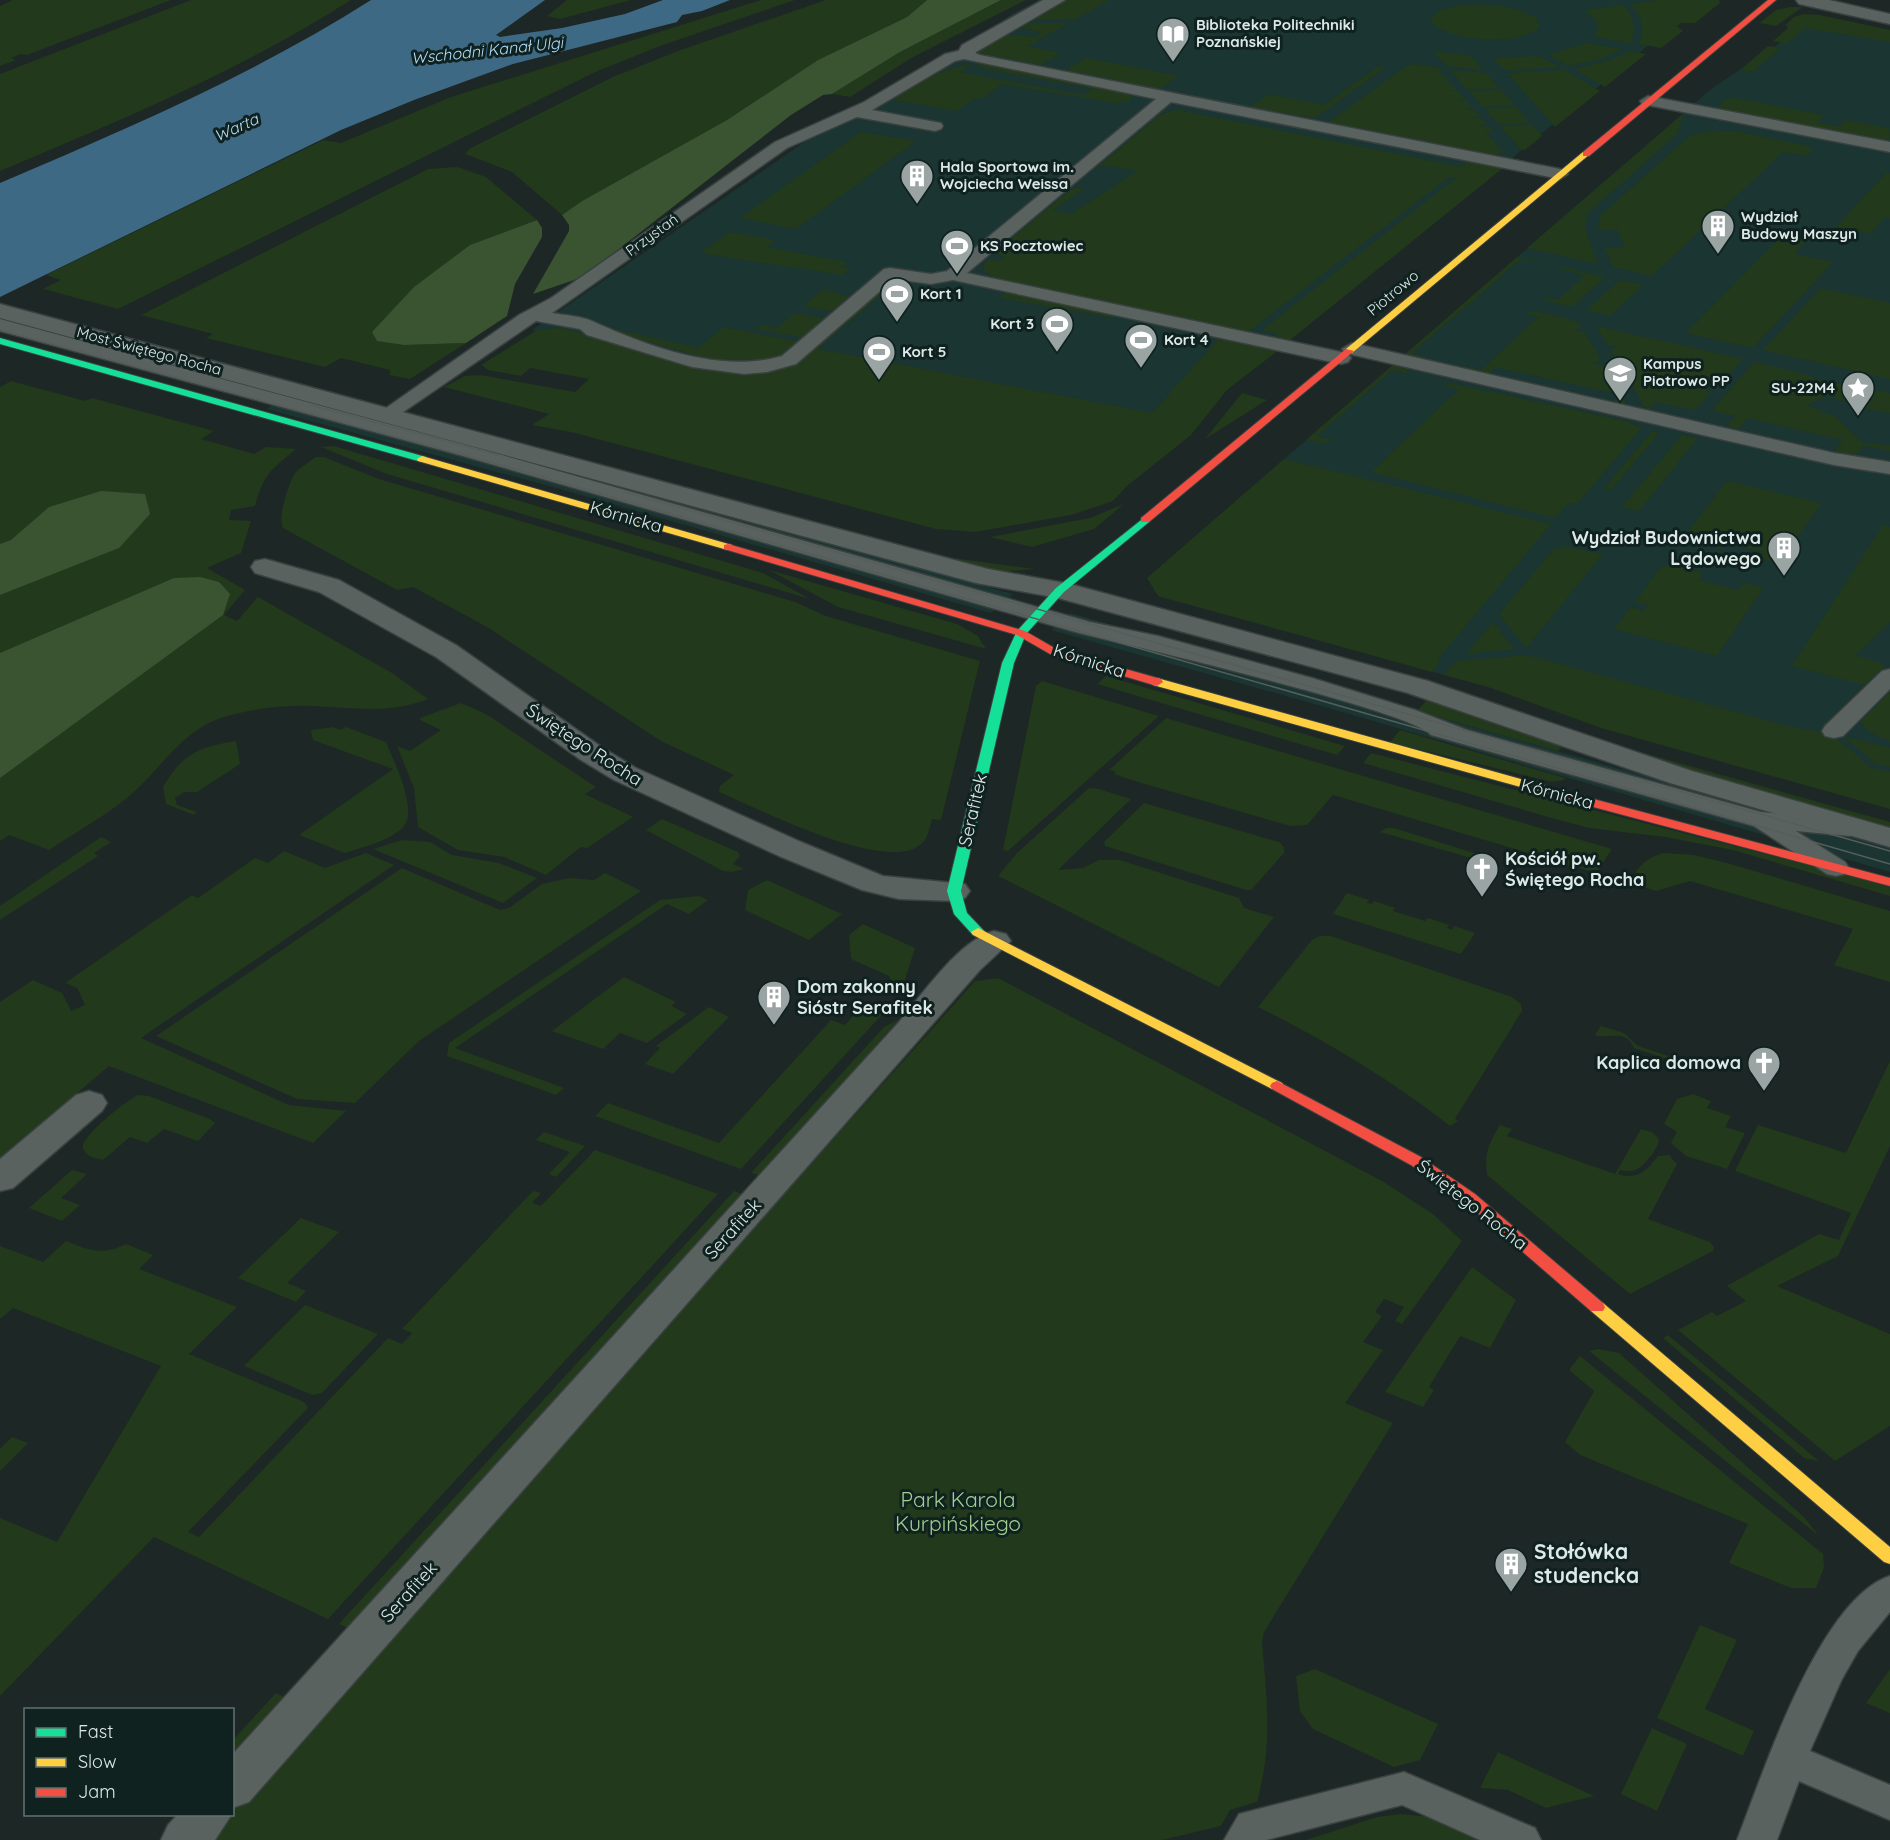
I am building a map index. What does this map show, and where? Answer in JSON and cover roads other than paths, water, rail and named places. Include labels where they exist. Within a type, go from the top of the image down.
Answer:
[{"type":"street","points":[[966,54],[968,49],[1056,0]]},
{"type":"street","name":"Piotrowo","points":[[1039,614],[1060,590],[1772,0]]},
{"type":"street","points":[[1805,0],[1890,19]]},
{"type":"street","name":"Most Świętego Rocha","points":[[0,311],[288,396]]},
{"type":"street","name":"Most Świętego Rocha","points":[[0,341],[260,412]]},
{"type":"street","name":"Kórnicka","points":[[288,396],[386,415],[986,577],[1060,590],[1418,687],[1681,777],[1875,833]]},
{"type":"street","name":"Kórnicka","points":[[260,412],[1021,633],[1054,652],[1082,661],[1365,742],[1890,882]]},
{"type":"street","name":"Świętego Rocha","points":[[265,567],[329,586],[446,651],[592,754],[662,793],[873,883],[899,889],[954,891]]},
{"type":"street","name":"Serafitek","points":[[954,891],[1002,687],[1021,633],[1039,614]]},
{"type":"street","points":[[954,891],[957,907],[965,921],[994,941]]},
{"type":"street","name":"Serafitek","points":[[234,1786],[911,1030],[968,963],[994,941]]},
{"type":"street","name":"Świętego Rocha","points":[[994,941],[1337,1117],[1416,1161],[1470,1198],[1890,1557]]},
{"type":"street","points":[[0,1179],[89,1103]]},
{"type":"street","points":[[185,1840],[207,1816]]},
{"type":"lane","name":"Przystań","points":[[386,415],[534,315],[558,302],[781,145],[801,134],[855,112],[950,57],[966,54]]},
{"type":"lane","points":[[966,54],[1168,97],[1560,174]]},
{"type":"lane","points":[[953,275],[1168,97]]},
{"type":"lane","points":[[1648,101],[1890,147]]},
{"type":"lane","points":[[855,112],[935,126]]},
{"type":"lane","points":[[534,315],[586,325],[594,331],[721,367],[750,370],[789,360],[890,273],[931,279],[953,275],[1346,354],[1834,459],[1890,468]]},
{"type":"lane","points":[[0,326],[288,396],[463,450],[1087,628],[1123,644],[1388,720],[1457,733],[1760,820],[1875,833]]},
{"type":"lane","points":[[1834,731],[1890,676]]},
{"type":"lane","points":[[1760,820],[1836,867]]},
{"type":"lane","points":[[1757,1840],[1823,1674],[1861,1616],[1890,1590]]},
{"type":"lane","points":[[1790,1759],[1890,1803]]},
{"type":"lane","points":[[1244,1840],[1253,1826],[1404,1788],[1521,1840]]},
{"type":"water","points":[[371,0],[545,0],[496,35],[500,37],[562,28],[625,14],[663,0],[730,0],[702,11],[682,15],[677,22],[513,64],[414,100],[341,130],[0,297],[0,183],[142,121],[236,76],[327,27]]},
{"type":"tram line","points":[[0,330],[501,465],[1890,864]]},
{"type":"tram line","points":[[310,405],[498,455]]},
{"type":"tram line","points":[[625,492],[1890,851]]},
{"type":"place","name":"Biblioteka Politechniki Poznańskiej","points":[[1173,63]]},
{"type":"place","name":"Hala Sportowa im. Wojciecha Weissa","points":[[917,205]]},
{"type":"place","name":"Wydział Budowy Maszyn","points":[[1718,255]]},
{"type":"place","name":"KS Pocztowiec","points":[[957,275]]},
{"type":"place","name":"Kort 1","points":[[897,323]]},
{"type":"place","name":"Kort 3","points":[[1057,353]]},
{"type":"place","name":"Kort 4","points":[[1141,369]]},
{"type":"place","name":"Kort 5","points":[[879,381]]},
{"type":"place","name":"Kampus Piotrowo PP","points":[[1620,402]]},
{"type":"place","name":"SU-22M4","points":[[1858,417]]},
{"type":"place","name":"Wydział Budownictwa Lądowego","points":[[1784,577]]},
{"type":"place","name":"Kościół pw. Świętego Rocha","points":[[1482,898]]},
{"type":"place","name":"Dom zakonny Sióstr Serafitek","points":[[774,1026]]},
{"type":"place","name":"Kaplica domowa","points":[[1764,1092]]},
{"type":"place","name":"Stołówka studencka","points":[[1511,1593]]},
{"type":"water label","name":"Wschodni Kanał Ulgi","points":[[487,50]]},
{"type":"water label","name":"Warta","points":[[236,127]]},
{"type":"park label","name":"Park Karola Kurpińskiego","points":[[958,1512]]}]
